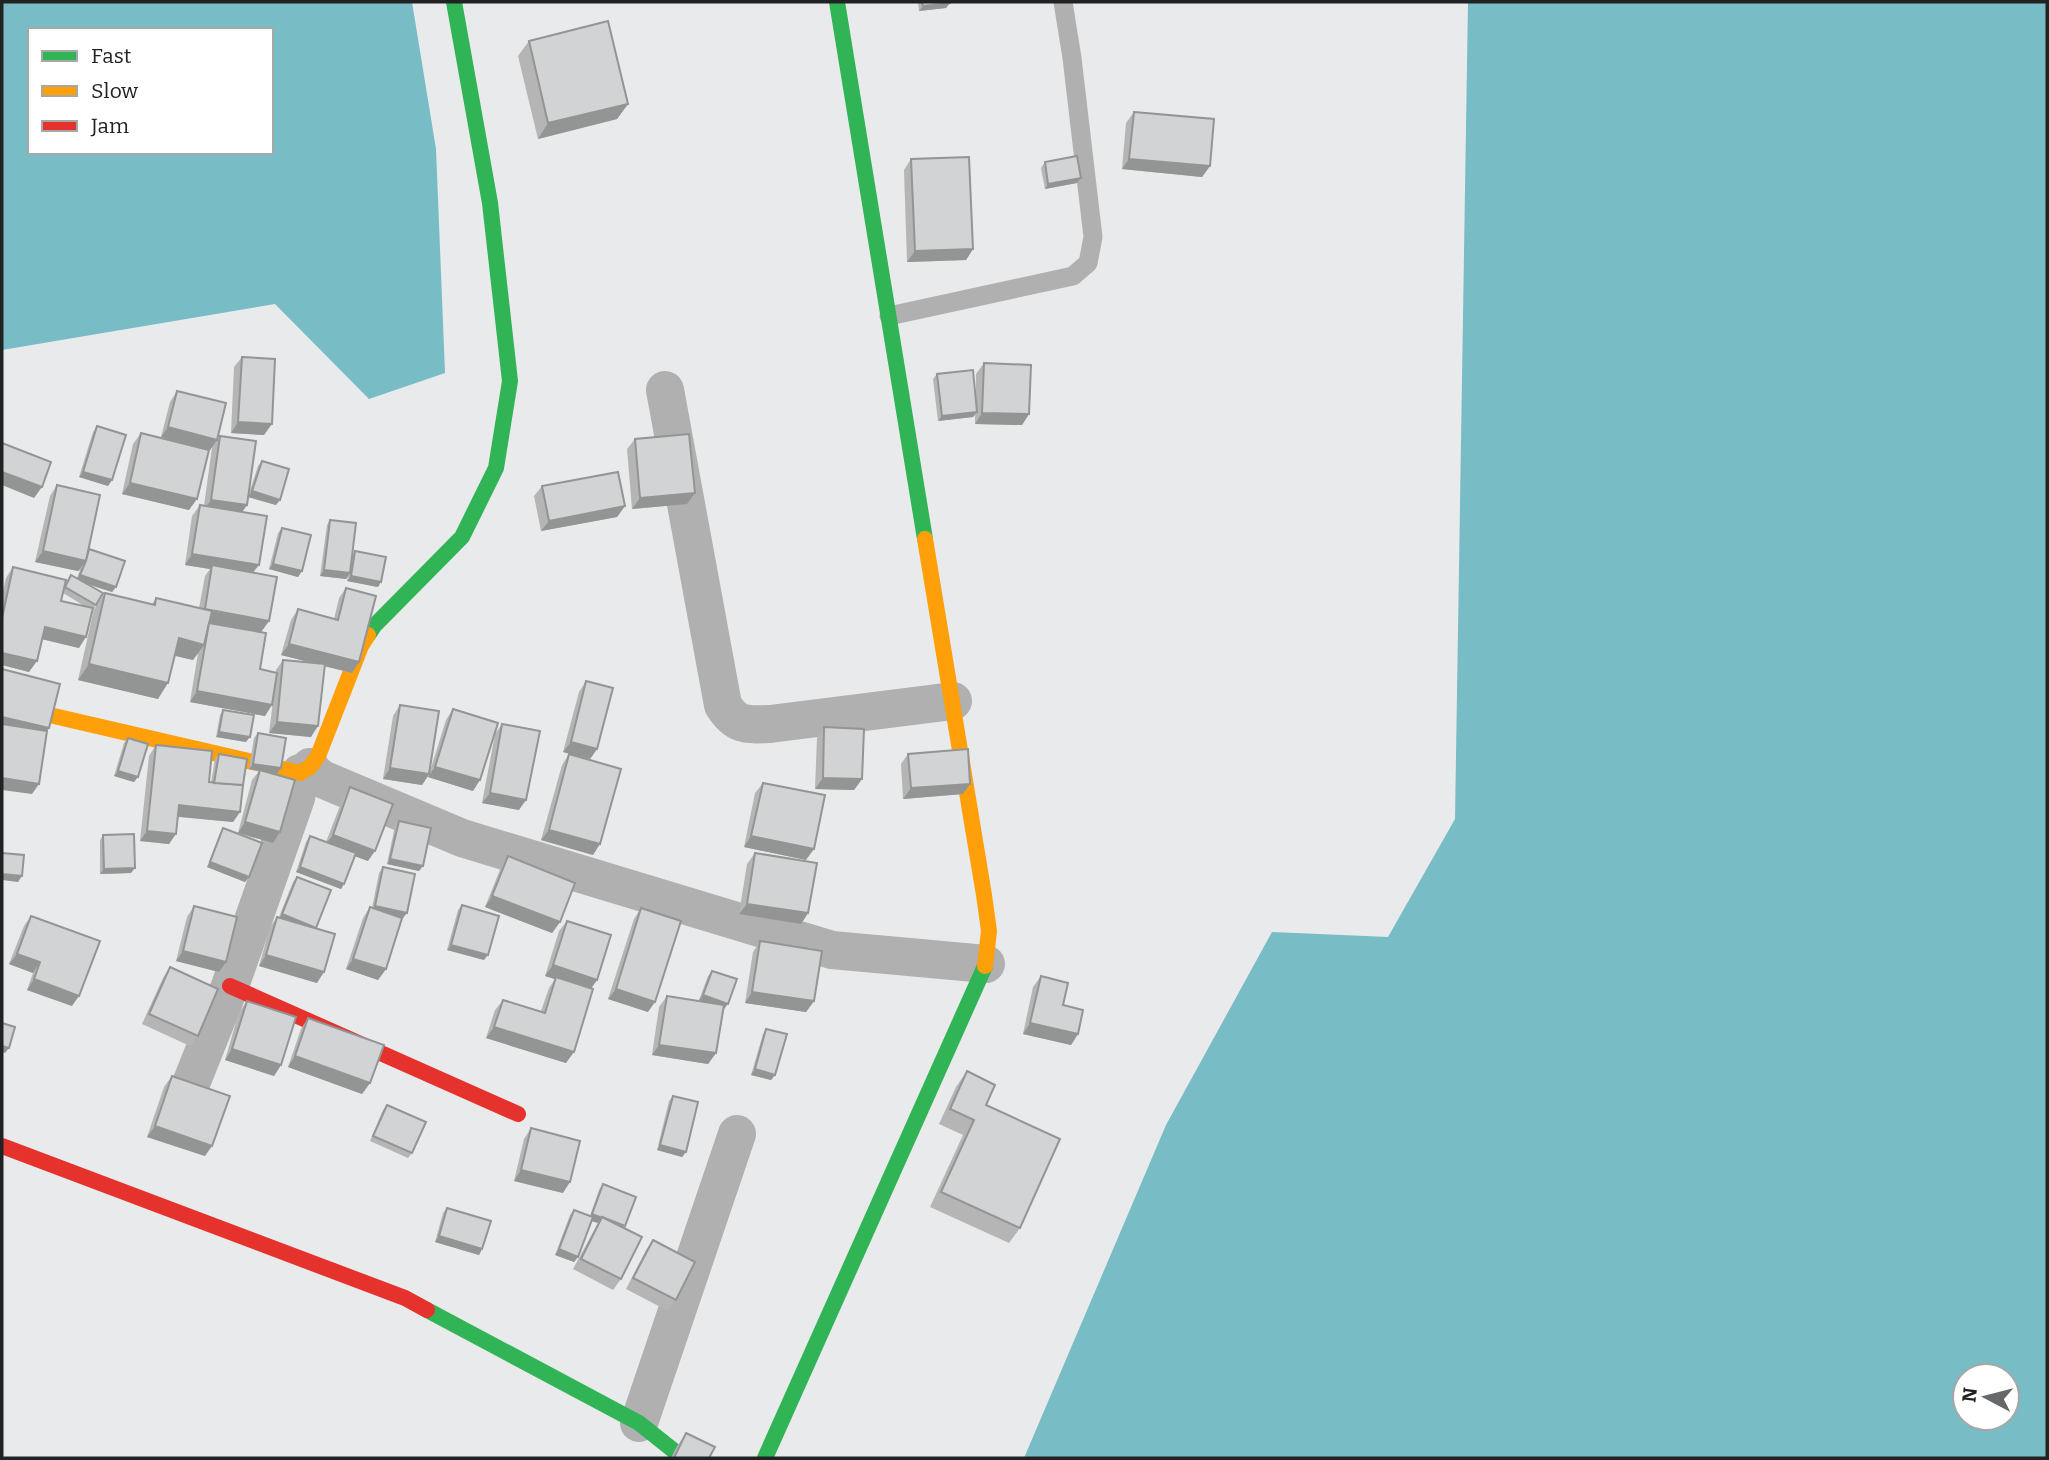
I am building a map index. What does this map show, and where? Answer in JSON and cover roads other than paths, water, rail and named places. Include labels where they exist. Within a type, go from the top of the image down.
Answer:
[{"type":"street","points":[[190,1086],[230,986],[305,770],[318,756],[361,646],[374,626],[462,537],[496,468],[510,382],[490,203],[454,2]]},
{"type":"street","points":[[765,1458],[986,964],[989,931],[837,2]]},
{"type":"street","points":[[665,390],[723,705],[731,718],[747,725],[770,724],[953,701]]},
{"type":"street","points":[[2,704],[305,770],[462,838],[832,950],[986,964]]},
{"type":"street","points":[[230,986],[518,1114]]},
{"type":"street","points":[[639,1423],[737,1134]]},
{"type":"street","points":[[2,1146],[405,1298],[639,1423],[683,1458]]},
{"type":"lane","points":[[889,316],[1073,276],[1088,263],[1093,237],[1063,2]]},
{"type":"water","points":[[2,2],[412,2],[436,149],[445,373],[369,399],[275,304],[2,350]]},
{"type":"water","points":[[1468,2],[2047,2],[2047,1458],[1024,1458],[1166,1125],[1272,932],[1388,937],[1455,819]]}]
